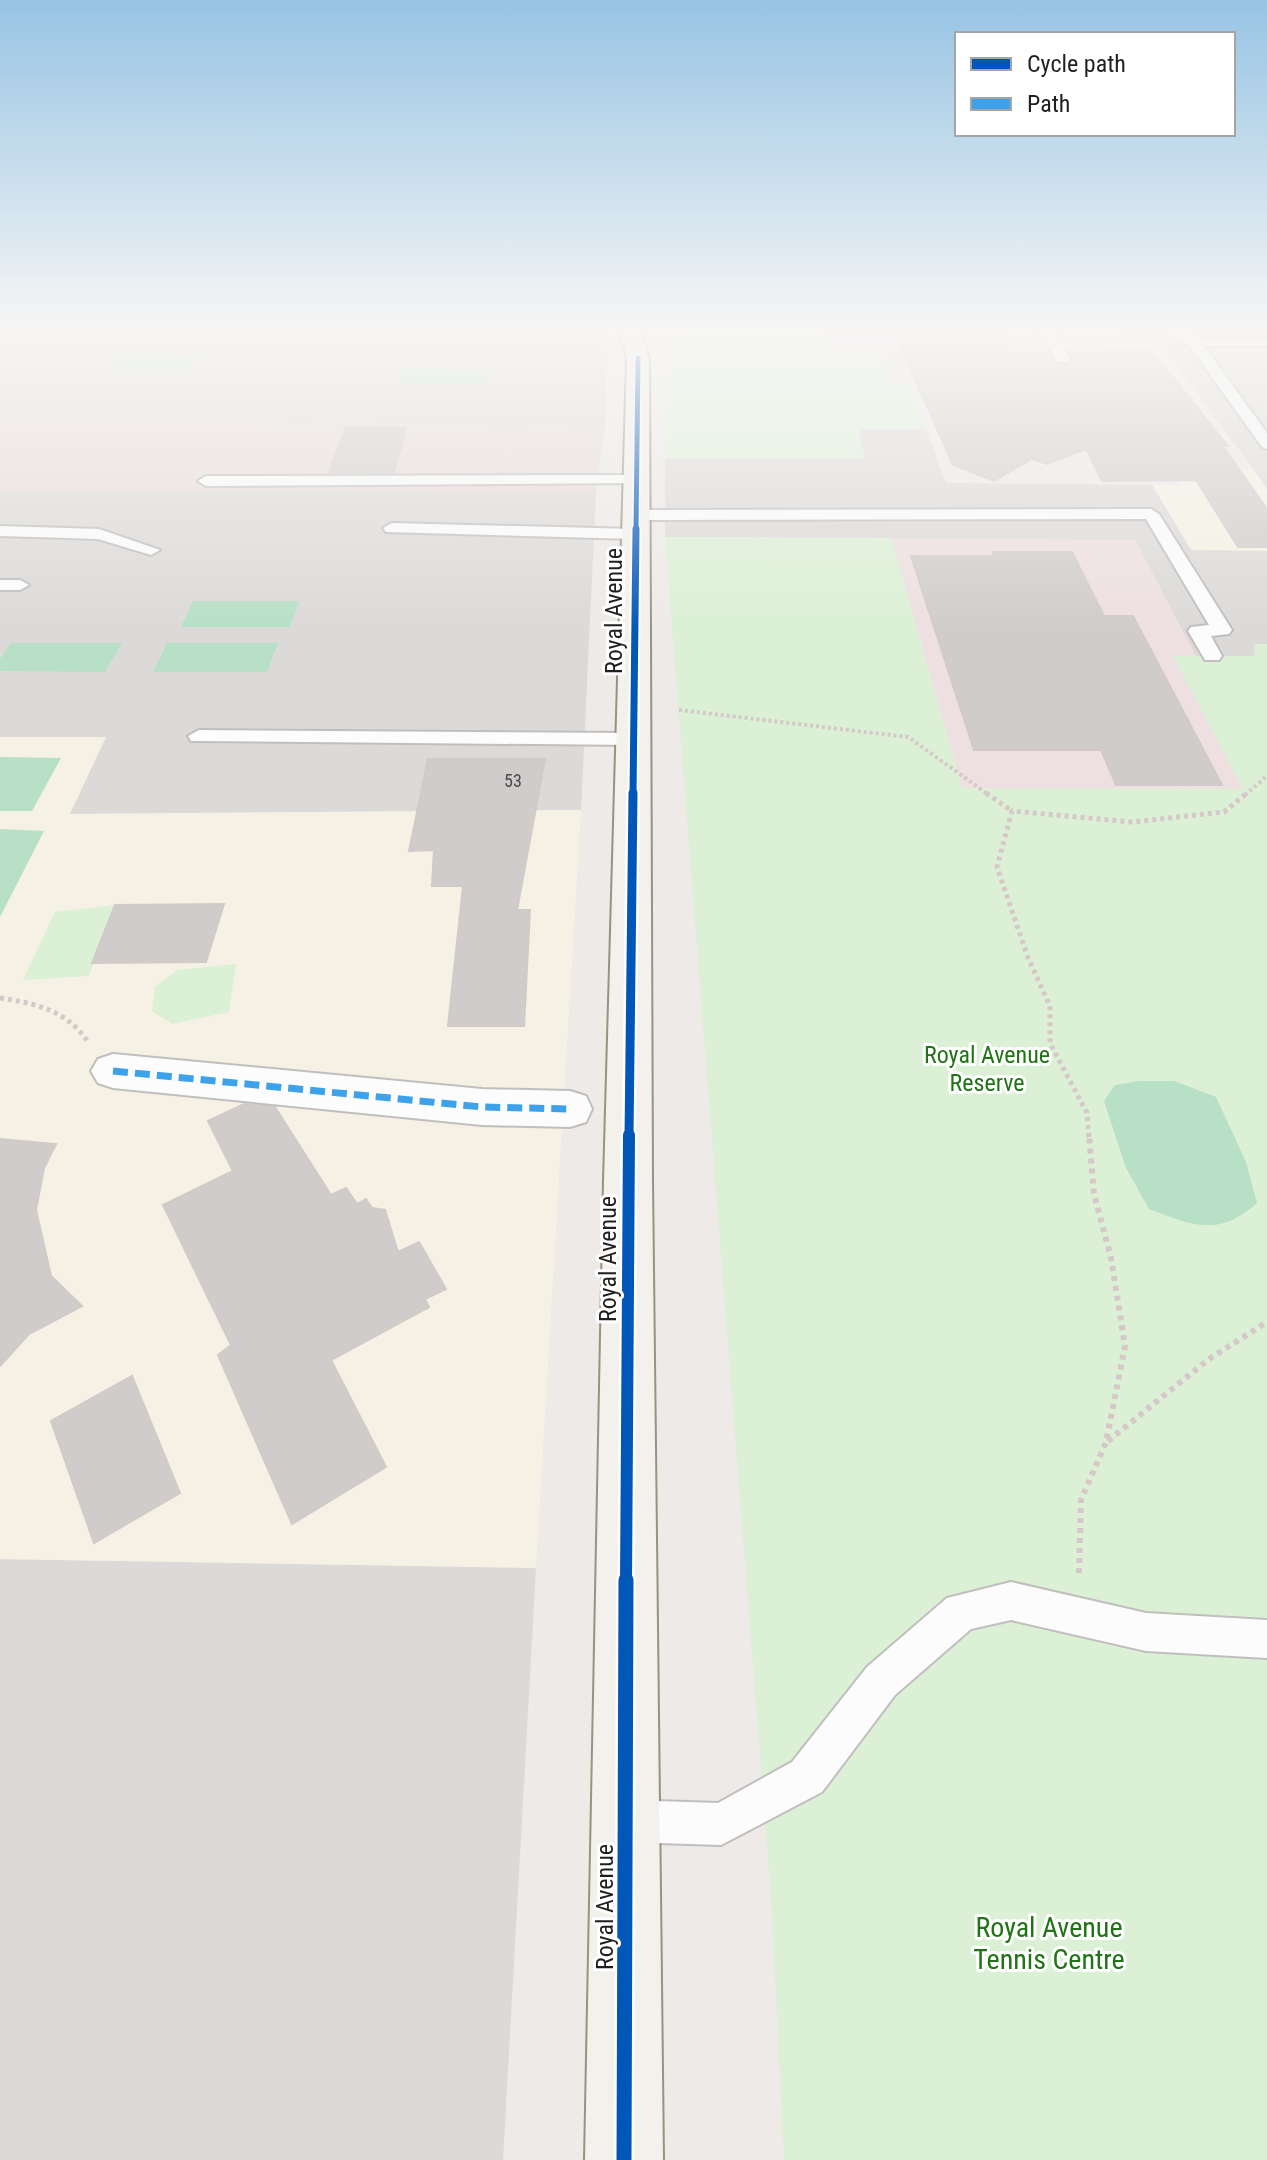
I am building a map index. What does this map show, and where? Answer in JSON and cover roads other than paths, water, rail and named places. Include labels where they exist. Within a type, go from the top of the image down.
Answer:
[{"type":"street","name":"Royal Avenue","points":[[624,2160],[637,429]]},
{"type":"street","points":[[113,1071],[482,1107],[570,1109]]},
{"type":"lane","points":[[206,481],[635,509],[1151,514],[1222,630],[1198,631],[1212,656]]},
{"type":"lane","points":[[392,528],[635,509]]},
{"type":"lane","points":[[0,531],[99,534],[151,550]]},
{"type":"lane","points":[[0,585],[20,585]]},
{"type":"lane","points":[[199,736],[634,739]]},
{"type":"lane","points":[[625,1821],[721,1824],[807,1777],[881,1681],[961,1612],[1011,1601],[1146,1632],[1267,1639]]},
{"type":"park label","name":"Royal Avenue Reserve","points":[[987,1069]]},
{"type":"park label","name":"Royal Avenue Tennis Centre","points":[[1049,1943]]}]
